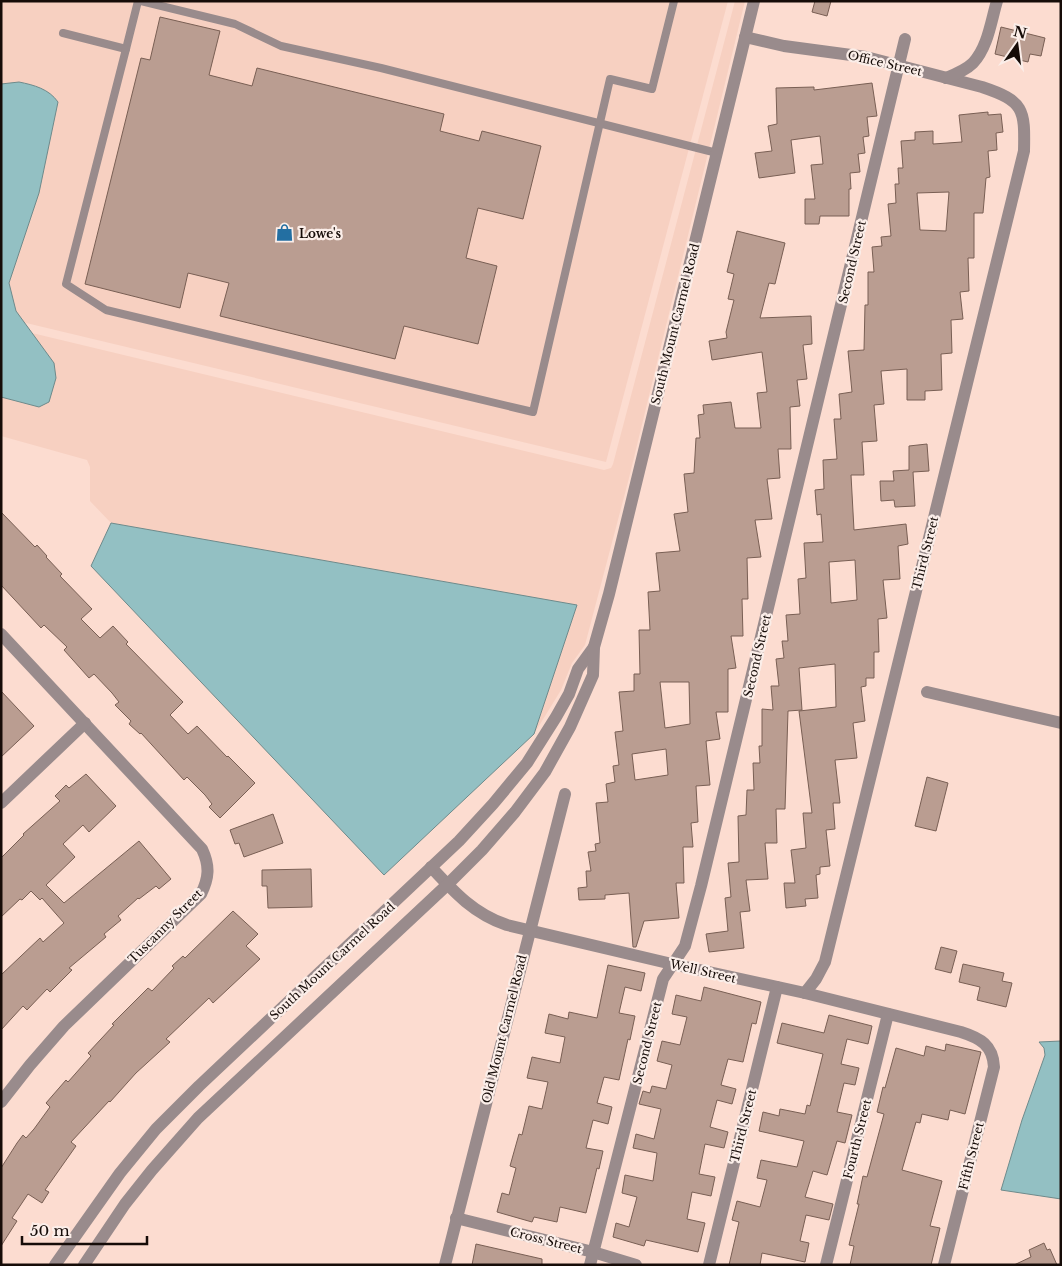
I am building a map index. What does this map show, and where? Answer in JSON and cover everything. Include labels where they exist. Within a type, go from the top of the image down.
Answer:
[{"type":"street","name":"South Mount Carmel Road","points":[[84,1265],[136,1190],[193,1124],[447,885],[515,812],[545,772],[570,727],[593,674],[594,647],[609,594],[754,1]]},
{"type":"street","points":[[946,78],[963,70],[977,58],[986,38],[997,1]]},
{"type":"street","name":"Office Street","points":[[745,37],[797,48],[852,55],[946,78],[1000,93],[1019,107]]},
{"type":"street","name":"Second Street","points":[[592,1258],[663,979],[685,946],[712,842],[905,39]]},
{"type":"street","name":"Third Street","points":[[805,993],[816,979],[825,962],[1024,151],[1023,114],[1019,107]]},
{"type":"street","name":"Tuscanny Street","points":[[1,634],[202,849],[207,860],[208,871],[206,883],[200,894],[64,1026],[1,1102]]},
{"type":"street","name":"South Mount Carmel Road","points":[[55,1265],[120,1173],[156,1129],[476,824],[527,763],[569,694],[578,669],[594,647]]},
{"type":"street","points":[[927,692],[1061,723]]},
{"type":"street","points":[[1,803],[85,723]]},
{"type":"street","name":"Old Mount Carmel Road","points":[[444,1265],[565,794]]},
{"type":"street","name":"Well Street","points":[[432,867],[465,902],[484,916],[507,925],[805,993],[888,1014],[973,1036],[983,1041],[989,1048]]},
{"type":"street","name":"Third Street","points":[[709,1265],[777,987]]},
{"type":"street","name":"Fourth Street","points":[[826,1265],[888,1014]]},
{"type":"street","name":"Fifth Street","points":[[944,1265],[994,1067],[994,1057],[989,1048]]},
{"type":"street","name":"Cross Street","points":[[456,1218],[592,1258],[636,1265]]},
{"type":"lane","points":[[674,1],[652,89],[610,79],[601,124],[533,412],[106,310],[66,284],[140,1],[160,3],[235,24],[281,46],[381,68],[601,124],[717,153]]},
{"type":"lane","points":[[63,33],[126,50]]},
{"type":"shaded area","points":[[1,1],[728,1],[606,462],[1,317]]},
{"type":"shaded area","points":[[735,1],[745,1],[629,478],[585,645],[572,663],[561,690],[534,734],[577,605],[111,523],[90,501],[90,467],[87,460],[1,436],[1,397],[39,407],[54,363],[32,333],[604,470],[611,468]]},
{"type":"water","points":[[19,82],[36,86],[46,91],[58,102],[39,193],[9,283],[16,311],[54,363],[56,378],[49,402],[39,407],[1,397],[1,84]]},
{"type":"water","points":[[111,523],[577,605],[534,734],[384,875],[91,566]]},
{"type":"water","points":[[1061,1041],[1061,1199],[1001,1190],[1022,1120],[1045,1055],[1044,1048],[1039,1042]]},
{"type":"building","points":[[815,1],[831,1],[827,16],[812,12]]},
{"type":"building","name":"Lowe's","points":[[160,17],[220,31],[209,75],[252,86],[257,68],[444,114],[440,131],[479,141],[482,131],[541,146],[523,219],[478,208],[466,258],[497,266],[478,344],[404,326],[395,359],[220,316],[229,283],[188,273],[180,308],[85,284],[141,58],[150,60]]},
{"type":"building","points":[[1001,27],[1045,38],[1041,56],[1030,54],[1028,62],[995,54]]},
{"type":"building","points":[[872,83],[877,116],[867,117],[869,136],[863,137],[865,153],[858,154],[860,172],[850,173],[849,216],[820,216],[819,224],[805,224],[805,199],[815,199],[811,165],[823,164],[820,136],[791,140],[795,173],[759,178],[755,153],[772,151],[768,126],[777,124],[776,88],[814,87],[814,90]]},
{"type":"building","points":[[988,112],[988,115],[1001,114],[1003,132],[996,133],[997,150],[988,151],[990,177],[986,178],[983,213],[974,213],[974,258],[968,258],[969,291],[960,292],[963,319],[951,320],[952,353],[941,354],[942,390],[925,391],[925,400],[907,400],[907,369],[881,371],[884,404],[874,405],[877,441],[862,442],[864,475],[851,475],[854,530],[906,524],[908,544],[898,546],[900,579],[883,580],[887,618],[878,619],[879,652],[874,652],[874,678],[866,678],[866,686],[861,687],[865,721],[853,723],[857,758],[835,760],[840,803],[833,803],[835,829],[826,830],[830,866],[820,867],[820,874],[816,875],[818,898],[805,899],[806,906],[786,908],[784,883],[795,883],[791,850],[806,848],[803,813],[812,813],[799,711],[836,707],[835,664],[799,668],[802,710],[788,711],[785,809],[776,809],[777,843],[765,843],[768,879],[746,880],[750,911],[740,912],[744,948],[709,952],[706,934],[728,931],[725,898],[731,897],[728,863],[739,862],[738,816],[746,815],[747,790],[754,790],[753,763],[760,763],[759,746],[762,746],[762,709],[773,710],[771,686],[779,686],[776,659],[784,658],[782,641],[788,641],[786,615],[800,614],[798,579],[806,578],[804,543],[823,542],[821,514],[817,515],[815,490],[824,489],[823,460],[837,459],[834,419],[841,419],[839,394],[852,392],[848,351],[864,350],[865,305],[868,305],[868,272],[874,272],[872,247],[882,246],[881,237],[891,236],[888,204],[896,203],[895,184],[899,184],[898,168],[903,168],[901,141],[915,140],[915,132],[933,131],[933,144],[962,142],[959,115]],"holes":[[[949,192],[946,231],[920,230],[917,193]],[[855,560],[857,600],[831,603],[829,562]]]},
{"type":"building","points":[[737,231],[785,243],[775,284],[769,283],[760,318],[811,316],[812,344],[803,345],[807,379],[797,380],[800,406],[790,407],[791,449],[778,449],[780,478],[767,479],[772,519],[755,520],[761,557],[747,558],[748,599],[742,599],[743,636],[731,636],[736,668],[728,669],[728,712],[716,712],[720,739],[706,741],[710,785],[696,786],[698,822],[691,823],[693,847],[683,847],[684,883],[676,883],[679,918],[644,921],[636,947],[633,947],[629,893],[605,895],[605,899],[579,900],[578,888],[587,887],[586,871],[591,871],[588,852],[596,851],[595,844],[600,843],[596,803],[608,802],[606,784],[615,782],[613,766],[619,765],[615,732],[623,731],[619,692],[634,691],[634,674],[640,674],[639,630],[650,630],[648,592],[660,591],[656,553],[680,551],[674,514],[688,512],[684,474],[694,473],[696,438],[700,438],[698,415],[704,414],[703,405],[731,402],[735,428],[761,428],[757,393],[767,392],[762,352],[712,360],[709,341],[727,338],[726,332],[734,300],[728,299],[734,274],[727,272]],"holes":[[[660,682],[689,682],[690,724],[665,728]],[[666,749],[668,775],[635,780],[632,754]]]},
{"type":"building","points":[[927,444],[929,471],[913,472],[915,506],[895,507],[894,500],[881,501],[880,481],[894,481],[893,471],[909,470],[909,446]]},
{"type":"building","points":[[1,512],[35,547],[37,545],[62,574],[60,576],[92,609],[81,619],[100,638],[113,626],[128,642],[126,644],[183,702],[170,715],[188,734],[197,726],[255,783],[220,818],[209,807],[212,804],[205,795],[187,777],[184,780],[141,733],[129,724],[131,721],[115,705],[119,702],[112,693],[94,674],[89,678],[64,650],[67,647],[44,625],[41,628],[1,585]]},
{"type":"building","points":[[1,691],[34,726],[1,757]]},
{"type":"building","points":[[86,774],[116,806],[89,832],[83,825],[63,844],[75,857],[46,885],[64,903],[139,841],[171,879],[159,889],[156,886],[138,898],[118,916],[121,920],[104,934],[106,937],[69,968],[72,970],[50,992],[47,989],[27,1010],[23,1006],[1,1030],[1,975],[40,938],[43,942],[64,923],[42,898],[40,900],[31,891],[1,917],[1,858],[23,834],[60,801],[55,796],[66,785],[69,788]]},
{"type":"building","points":[[927,777],[948,783],[936,831],[915,826]]},
{"type":"building","points":[[273,814],[283,843],[244,857],[239,843],[235,844],[230,830]]},
{"type":"building","points":[[311,869],[312,907],[268,908],[267,886],[262,886],[262,870]]},
{"type":"building","points":[[233,911],[258,934],[246,946],[260,959],[213,1003],[209,998],[166,1039],[170,1042],[136,1073],[71,1142],[76,1146],[45,1190],[49,1192],[42,1203],[28,1194],[12,1218],[17,1221],[1,1246],[1,1168],[17,1143],[23,1135],[26,1138],[34,1129],[50,1107],[46,1103],[91,1056],[88,1053],[114,1025],[112,1024],[148,988],[152,991],[174,968],[172,966],[183,956],[185,958]]},
{"type":"building","points":[[941,947],[957,951],[951,973],[935,969]]},
{"type":"building","points":[[963,964],[1004,973],[1002,981],[1012,983],[1006,1007],[977,1000],[980,987],[959,982]]},
{"type":"building","points":[[608,965],[645,973],[641,991],[625,987],[619,1013],[635,1016],[619,1080],[604,1077],[597,1103],[612,1107],[608,1124],[593,1120],[586,1148],[603,1151],[586,1213],[560,1207],[557,1222],[534,1217],[532,1222],[497,1212],[502,1193],[509,1195],[516,1168],[510,1166],[519,1134],[522,1135],[529,1106],[542,1109],[548,1082],[527,1078],[532,1057],[560,1063],[565,1037],[545,1033],[549,1014],[568,1019],[569,1012],[597,1018]]},
{"type":"building","points":[[704,987],[761,1002],[756,1024],[752,1023],[743,1062],[728,1059],[721,1085],[736,1089],[732,1104],[717,1100],[710,1127],[728,1132],[724,1148],[705,1144],[699,1174],[715,1177],[711,1196],[692,1192],[687,1219],[705,1223],[698,1252],[646,1240],[644,1246],[613,1237],[616,1223],[629,1227],[637,1197],[622,1193],[625,1175],[653,1181],[657,1153],[633,1148],[636,1134],[654,1139],[661,1109],[639,1104],[643,1091],[650,1093],[652,1086],[666,1089],[672,1065],[657,1061],[662,1041],[680,1045],[687,1017],[672,1014],[676,995],[701,1001]]},
{"type":"building","points":[[829,1015],[872,1026],[868,1044],[847,1039],[841,1064],[859,1068],[855,1085],[844,1083],[837,1112],[852,1115],[845,1143],[837,1141],[827,1175],[813,1171],[805,1197],[833,1204],[829,1220],[806,1215],[800,1241],[809,1243],[805,1262],[762,1253],[760,1265],[729,1265],[739,1222],[732,1220],[737,1201],[760,1207],[767,1180],[757,1178],[761,1160],[797,1167],[804,1141],[759,1131],[763,1112],[779,1116],[780,1109],[805,1114],[807,1105],[810,1106],[823,1054],[777,1043],[782,1023],[824,1033]]},
{"type":"building","points":[[946,1044],[981,1052],[965,1114],[950,1110],[948,1120],[922,1114],[920,1123],[916,1122],[902,1170],[942,1181],[930,1226],[940,1228],[931,1265],[850,1265],[854,1246],[849,1245],[859,1204],[857,1204],[863,1176],[867,1177],[884,1114],[877,1112],[896,1048],[924,1056],[926,1046],[945,1051]]},
{"type":"building","points":[[1044,1243],[1047,1250],[1050,1249],[1057,1265],[1014,1265],[1031,1257],[1029,1250]]},
{"type":"building","points":[[476,1244],[542,1259],[542,1265],[472,1265]]},
{"type":"place","name":"Lowe's","points":[[285,233]]}]
